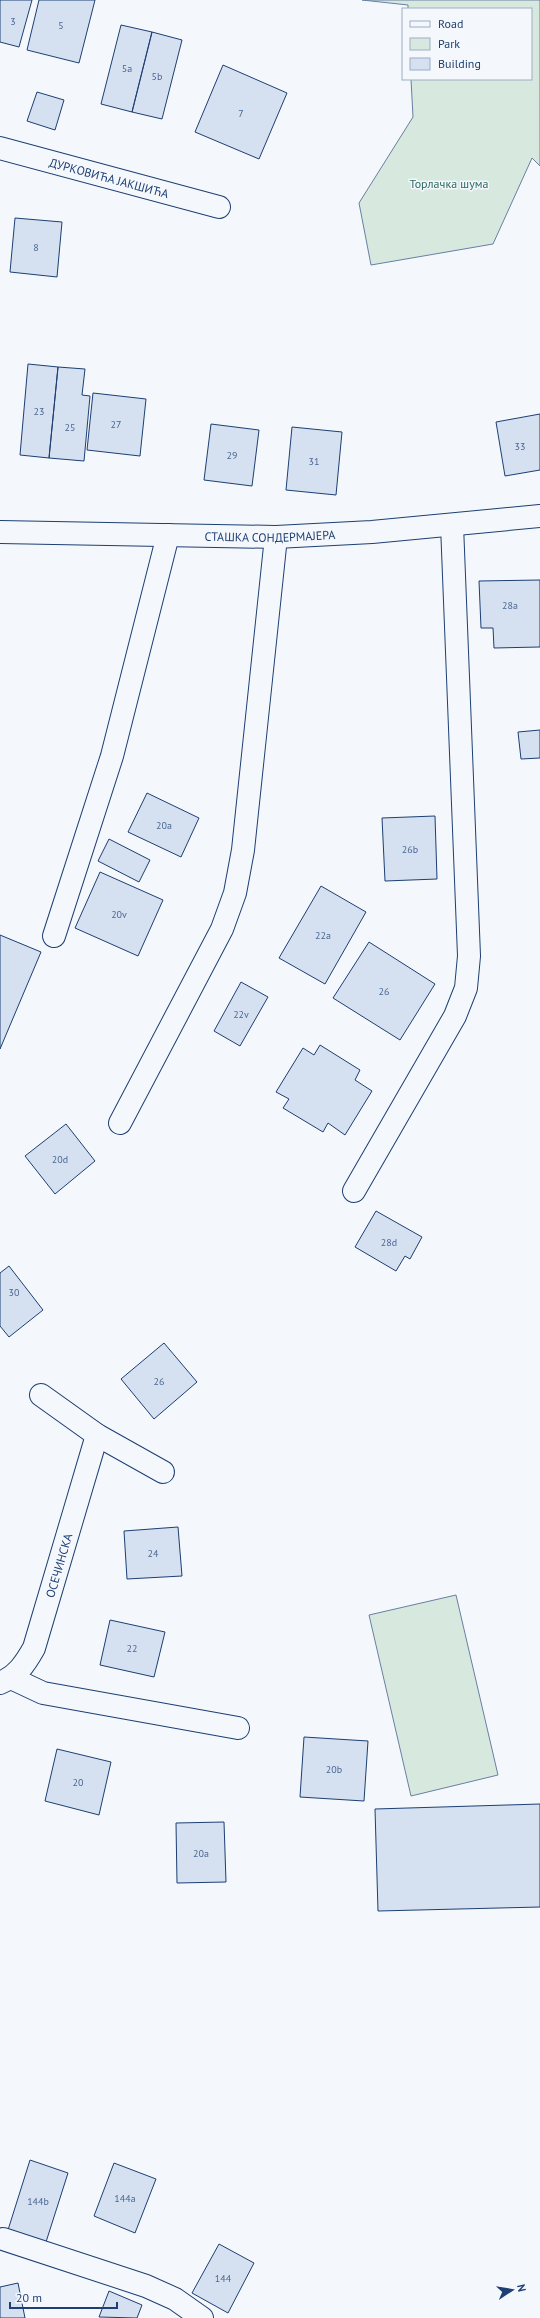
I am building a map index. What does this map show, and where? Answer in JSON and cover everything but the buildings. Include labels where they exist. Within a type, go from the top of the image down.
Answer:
[{"type":"street","name":"ДУРКОВИЋА ЈАКШИЋА","points":[[0,148],[219,207]]},
{"type":"street","name":"СТАШКА СОНДЕРМАЈЕРА","points":[[0,532],[276,537],[452,525],[540,516]]},
{"type":"street","points":[[354,1191],[455,1016],[466,988],[469,956],[452,525]]},
{"type":"street","points":[[54,936],[112,756],[168,536]]},
{"type":"street","points":[[120,1123],[222,929],[235,893],[243,850],[276,537]]},
{"type":"street","points":[[41,1395],[97,1435],[163,1472]]},
{"type":"street","name":"ОСЕЧИНСКА","points":[[5,1681],[26,1663],[34,1648],[97,1435]]},
{"type":"street","points":[[5,1681],[43,1693],[238,1728]]},
{"type":"street","points":[[3,2239],[146,2286],[174,2299],[202,2318]]},
{"type":"green space","name":"Торлачка шума","points":[[362,0],[540,0],[540,166],[532,158],[493,244],[371,265],[359,203],[413,117],[411,80],[532,80],[532,8],[408,8],[408,5]]},
{"type":"green space","points":[[456,1595],[498,1775],[411,1796],[369,1615]]}]
